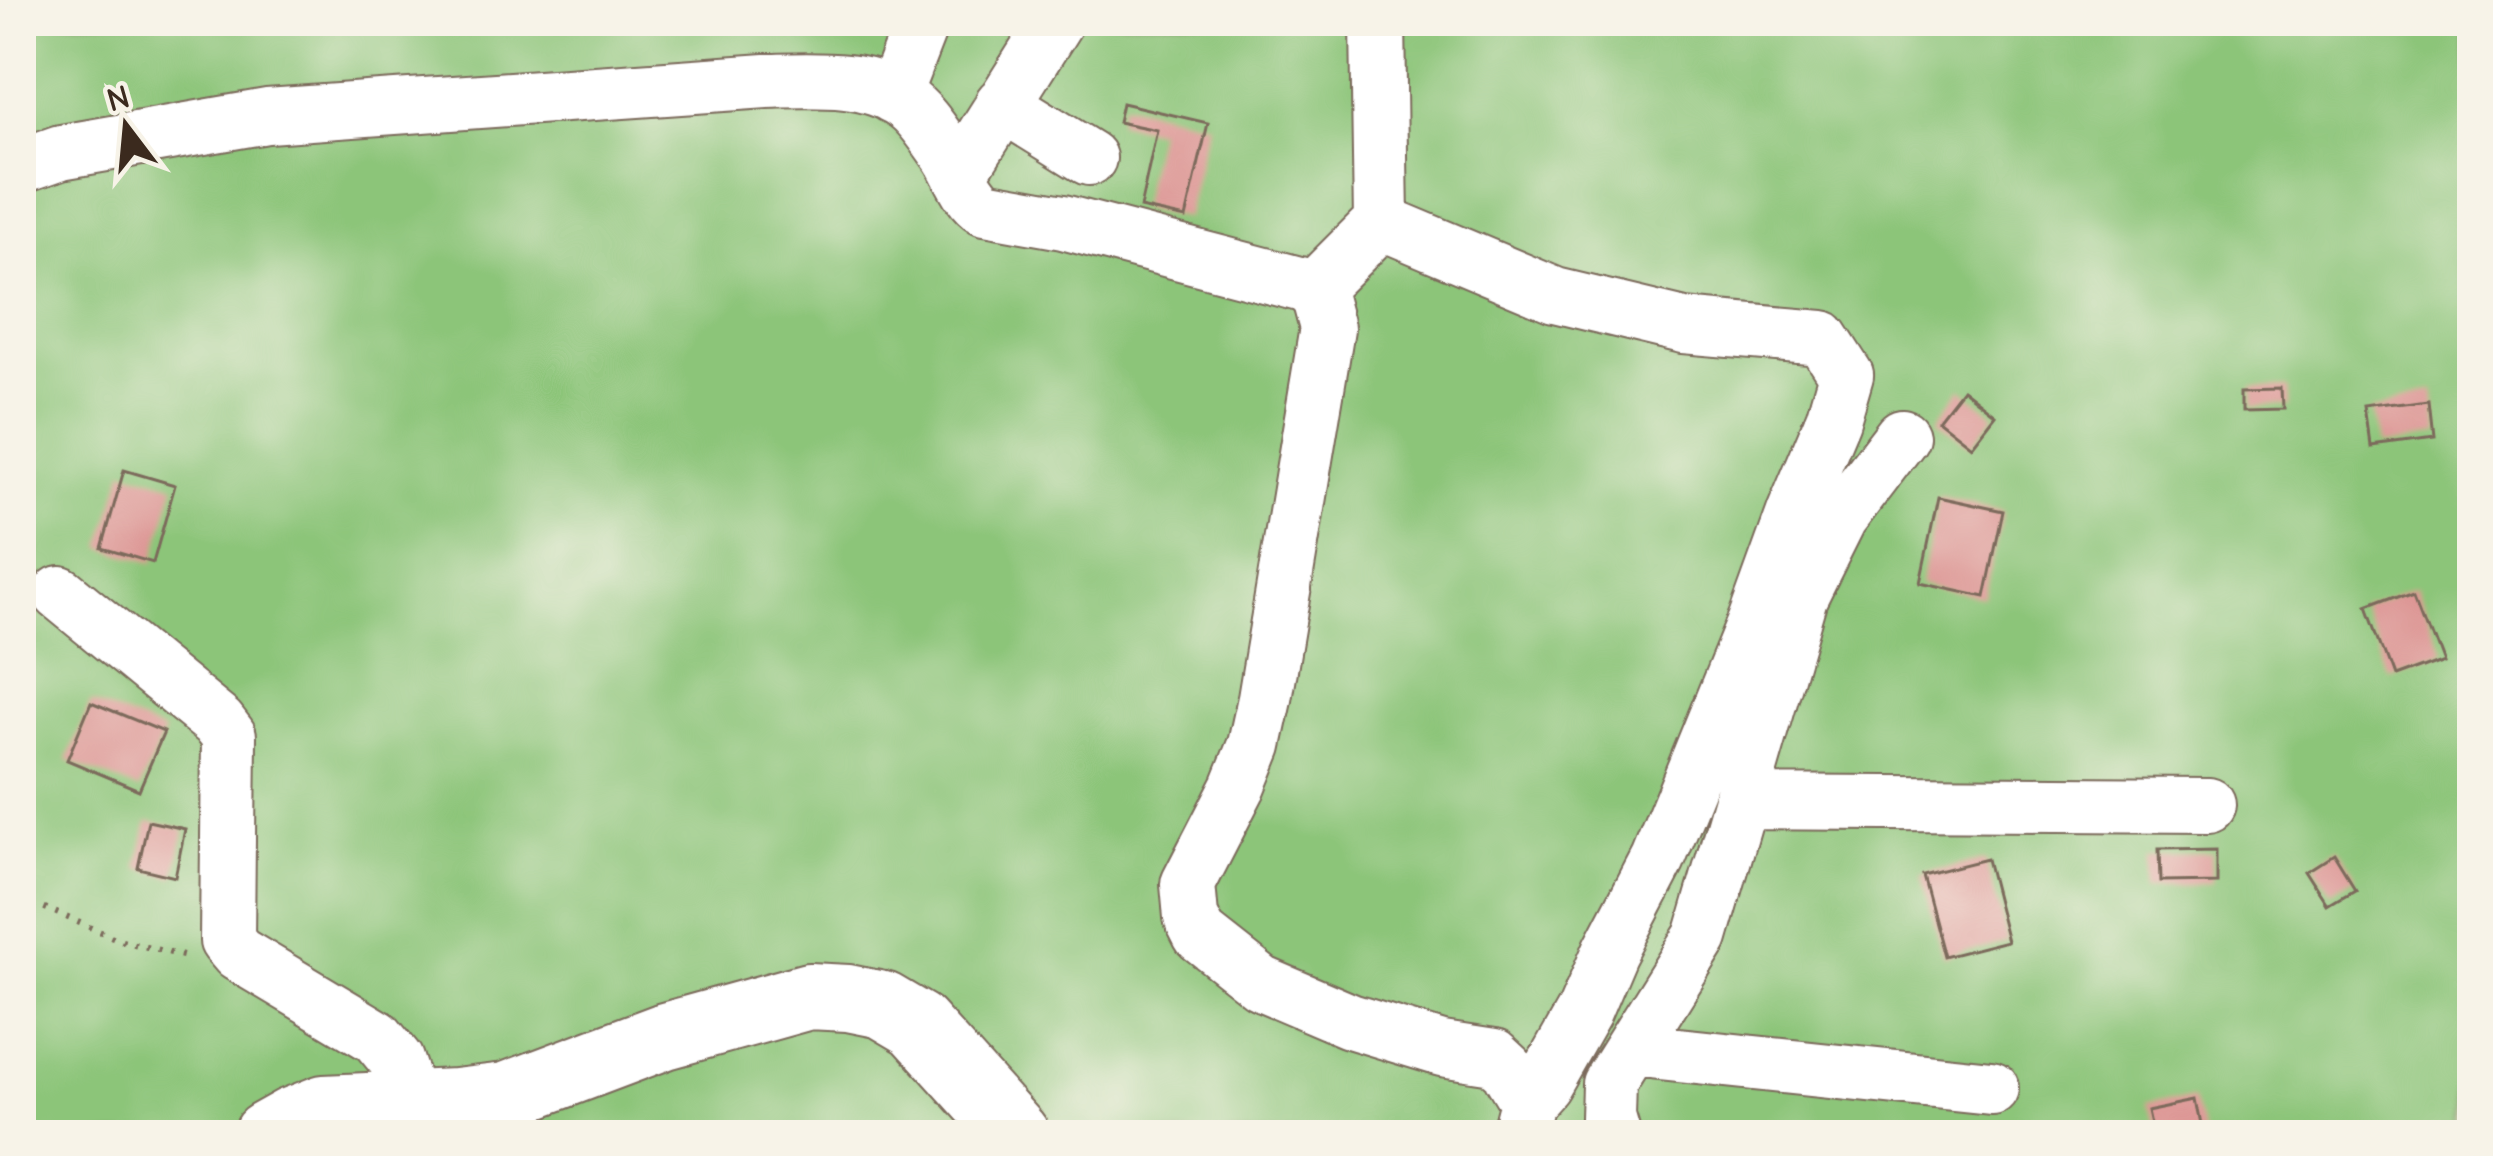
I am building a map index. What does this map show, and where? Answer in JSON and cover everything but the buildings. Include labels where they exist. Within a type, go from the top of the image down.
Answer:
[{"type":"main road","points":[[266,1135],[324,1108],[506,1096],[665,1036],[809,996],[883,1005],[916,1025],[1016,1135]]},
{"type":"street","points":[[893,96],[922,21]]},
{"type":"street","points":[[960,173],[1056,21]]},
{"type":"street","points":[[1313,290],[1381,222],[1378,21]]},
{"type":"street","points":[[21,166],[61,152],[267,116],[766,81],[836,81],[880,90],[911,108],[960,173],[975,202],[995,212],[1063,222],[1313,290],[1322,304],[1327,328],[1265,699],[1255,745],[1238,787],[1191,875],[1191,916],[1200,935],[1261,983],[1350,1021],[1442,1049],[1494,1057],[1507,1069],[1523,1118]]},
{"type":"street","points":[[1002,104],[1089,158]]},
{"type":"street","points":[[1381,222],[1555,295],[1684,326],[1822,338],[1846,375],[1755,621],[1658,859],[1584,1012],[1523,1118]]},
{"type":"street","points":[[1613,1135],[1608,1118],[1609,1084],[1701,938],[1800,597],[1840,517],[1902,436]]},
{"type":"street","points":[[59,593],[229,736],[227,940],[238,954],[377,1037],[396,1060],[410,1102]]},
{"type":"street","points":[[1742,802],[2207,805]]},
{"type":"street","points":[[1630,1050],[1991,1088]]},
{"type":"path","points":[[21,905],[38,905],[122,941],[200,961],[238,954]]},
{"type":"green space","points":[[21,21],[2472,21],[2472,1135],[21,1135]]}]
